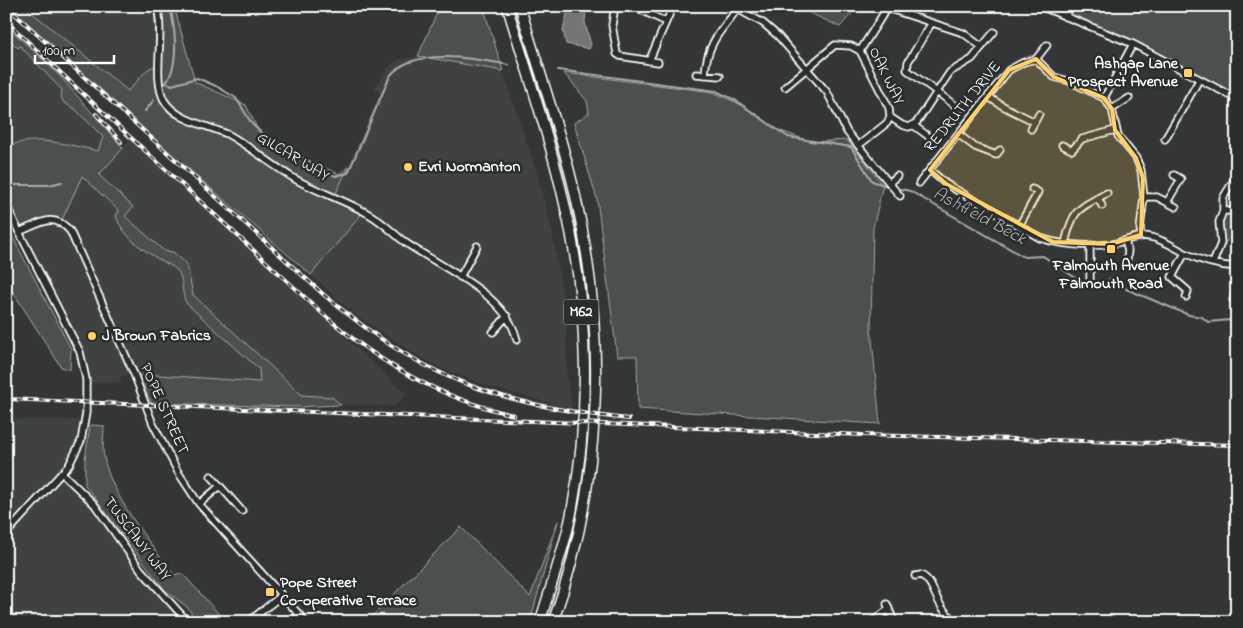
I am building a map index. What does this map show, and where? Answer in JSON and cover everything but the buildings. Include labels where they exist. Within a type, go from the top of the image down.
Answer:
[{"type":"highway","name":"M62","points":[[507,6],[566,205],[578,277],[584,358],[584,395],[576,482],[560,556],[540,622]]},
{"type":"highway","name":"M62","points":[[520,6],[575,193],[589,269],[595,334],[595,411],[582,526],[567,582],[553,622]]},
{"type":"street","name":"GILCAR WAY","points":[[157,6],[161,27],[158,82],[164,99],[172,110],[229,135],[298,180],[373,216],[406,243],[460,278],[499,307],[507,316],[517,340]]},
{"type":"street","points":[[615,6],[612,25],[618,54],[620,56],[658,62]]},
{"type":"street","points":[[649,61],[673,6]]},
{"type":"street","points":[[1040,6],[1133,44],[1237,99]]},
{"type":"street","points":[[1065,17],[1070,6]]},
{"type":"street","points":[[705,75],[706,58],[709,49],[734,8],[771,29],[827,92],[847,132],[900,196]]},
{"type":"street","points":[[860,51],[887,8],[962,33],[982,47]]},
{"type":"street","points":[[641,10],[666,22]]},
{"type":"street","points":[[931,24],[907,67],[912,76],[960,109]]},
{"type":"street","name":"OAK WAY","points":[[805,69],[835,45],[851,46],[860,51],[889,108],[890,117],[905,127],[913,125],[950,72],[972,59],[994,32]]},
{"type":"street","points":[[1104,98],[1133,44]]},
{"type":"street","name":"REDRUTH DRIVE","points":[[918,183],[1009,70],[1024,62],[1036,59],[1047,46]]},
{"type":"street","points":[[1036,59],[1054,77],[1069,81],[1104,98],[1112,109],[1115,130],[1139,164],[1143,178],[1144,197],[1140,229],[1141,236]]},
{"type":"street","points":[[785,88],[805,69]]},
{"type":"street","points":[[696,74],[720,76]]},
{"type":"street","points":[[1165,139],[1199,80]]},
{"type":"street","points":[[989,97],[1004,109],[1019,112],[1035,122]]},
{"type":"street","points":[[1112,109],[1129,98]]},
{"type":"street","points":[[1031,129],[1039,114]]},
{"type":"street","points":[[859,146],[886,123],[890,117]]},
{"type":"street","points":[[913,125],[932,140]]},
{"type":"street","points":[[1062,145],[1072,150],[1082,139],[1115,130]]},
{"type":"street","points":[[958,134],[983,151],[996,155],[1000,150]]},
{"type":"street","points":[[930,170],[946,184],[1040,238],[1090,245],[1125,241],[1141,236],[1161,240],[1186,253],[1213,263],[1237,267]]},
{"type":"street","points":[[1168,202],[1181,179],[1174,175]]},
{"type":"street","points":[[1213,263],[1220,243],[1219,222],[1223,211],[1223,198],[1237,175]]},
{"type":"street","points":[[889,182],[897,176]]},
{"type":"street","points":[[1019,226],[1038,192],[1032,189]]},
{"type":"street","points":[[1065,243],[1076,212],[1082,205],[1107,193]]},
{"type":"street","points":[[1144,197],[1157,197],[1176,207]]},
{"type":"street","points":[[1098,198],[1102,206]]},
{"type":"street","points":[[6,204],[46,290],[75,340],[84,366],[86,393],[85,428],[76,453],[63,474],[6,534]]},
{"type":"street","points":[[1223,211],[1237,211]]},
{"type":"street","name":"POPE STREET","points":[[19,232],[49,219],[61,222],[70,231],[134,374],[152,424],[178,472],[198,504],[306,622]]},
{"type":"street","points":[[1125,241],[1126,266]]},
{"type":"street","points":[[1090,245],[1090,280]]},
{"type":"street","points":[[460,278],[477,246]]},
{"type":"street","points":[[1165,280],[1172,277],[1186,253]]},
{"type":"street","points":[[1120,257],[1127,258]]},
{"type":"street","points":[[1172,277],[1189,293]]},
{"type":"street","points":[[1233,300],[1237,287]]},
{"type":"street","points":[[493,332],[507,316]]},
{"type":"street","name":"TUSCANY WAY","points":[[63,474],[94,504],[141,570],[188,622]]},
{"type":"street","points":[[211,476],[242,510]]},
{"type":"street","points":[[198,504],[220,486]]},
{"type":"street","points":[[920,574],[928,580],[938,604],[948,619],[958,622]]},
{"type":"street","points":[[253,620],[281,596]]},
{"type":"street","points":[[872,622],[888,606],[894,622]]},
{"type":"highlighted area","points":[[1036,59],[1054,77],[1104,98],[1112,109],[1115,130],[1136,158],[1143,178],[1141,235],[1111,244],[1053,242],[946,184],[930,170],[1009,70]]},
{"type":"shaded area","points":[[9,6],[24,6],[128,91],[148,69],[159,64],[157,6],[174,6],[195,82],[246,105],[257,128],[267,140],[280,148],[339,174],[349,166],[334,197],[364,211],[311,275],[174,156]]},
{"type":"shaded area","points":[[24,6],[157,6],[159,64],[148,69],[128,91]]},
{"type":"shaded area","points":[[440,6],[483,6],[503,71],[418,56]]},
{"type":"shaded area","points":[[569,6],[586,6],[585,23],[591,45],[589,49],[566,44],[563,30]]},
{"type":"shaded area","points":[[795,6],[858,6],[840,27]]},
{"type":"shaded area","points":[[1072,6],[1237,6],[1237,97],[1068,15]]},
{"type":"shaded area","points":[[6,25],[59,75],[123,148],[99,175],[133,207],[125,216],[164,251],[173,252],[187,264],[193,295],[302,395],[332,397],[341,405],[297,407],[151,403],[139,376],[145,374],[260,382],[259,369],[187,304],[181,278],[177,270],[134,242],[119,223],[116,216],[119,211],[82,176],[61,222],[49,219],[19,232],[6,204],[6,147],[17,143],[40,141],[98,151],[103,137],[75,109],[64,103],[61,97],[62,90],[20,46],[18,48],[6,37]]},
{"type":"shaded area","points":[[6,37],[17,48],[20,46],[63,90],[62,93],[68,106],[75,109],[103,137],[99,151],[37,140],[22,141],[6,147]]},
{"type":"shaded area","points":[[418,56],[503,71],[538,176],[552,231],[566,316],[567,377],[572,409],[490,387],[441,368],[417,355],[354,314],[311,275],[364,211],[334,197],[380,94],[375,87],[389,67],[398,60]]},
{"type":"shaded area","points":[[564,73],[713,92],[746,107],[778,130],[812,142],[847,140],[883,185],[873,228],[871,329],[880,424],[638,409],[637,356],[617,356],[597,199],[574,123],[589,113],[587,101]]},
{"type":"shaded area","points":[[130,140],[407,394],[395,406],[341,405],[332,397],[302,396],[193,295],[187,264],[164,252],[125,216],[132,207],[98,175]]},
{"type":"shaded area","points":[[81,175],[119,212],[119,226],[124,232],[143,249],[176,269],[180,276],[185,301],[259,369],[260,382],[145,374],[119,376],[122,383],[100,382],[86,386],[84,366],[19,232],[49,219],[61,222]]},
{"type":"shaded area","points":[[1226,213],[1237,213],[1237,227],[1226,242],[1223,241],[1222,221]]},
{"type":"shaded area","points":[[6,224],[71,349],[70,370],[61,367],[6,281]]},
{"type":"shaded area","points":[[6,419],[78,420],[85,422],[85,428],[63,474],[84,493],[118,540],[188,622],[6,622]]},
{"type":"shaded area","points":[[90,425],[104,426],[103,453],[108,472],[123,503],[144,535],[174,575],[182,573],[226,622],[198,622],[187,607],[165,590],[85,485],[85,459]]},
{"type":"shaded area","points":[[558,521],[530,622],[366,622],[461,527],[530,597]]},
{"type":"waterway","points":[[165,84],[173,67],[175,46],[170,6]]},
{"type":"waterway","name":"Ashfield Beck","points":[[167,83],[172,85],[197,78],[216,86],[236,98],[252,124],[266,137],[335,176],[348,173],[390,76],[400,67],[414,61],[446,57],[509,65]]},
{"type":"waterway","name":"Ashfield Beck","points":[[558,70],[716,91],[735,100],[788,137],[851,147],[872,181],[887,186]]},
{"type":"waterway","points":[[145,111],[154,100]]},
{"type":"waterway","points":[[14,185],[49,185],[62,182]]},
{"type":"waterway","name":"Ashfield Beck","points":[[901,189],[910,191],[1024,257],[1043,256],[1083,283],[1103,283],[1111,278],[1118,280],[1126,289],[1189,315],[1202,317],[1208,322],[1230,320],[1237,322]]},
{"type":"railway","points":[[6,6],[324,295],[390,345],[439,372],[491,393],[546,407],[629,419]]},
{"type":"railway","points":[[6,21],[343,331],[387,363],[435,389],[487,408],[514,415]]},
{"type":"railway","points":[[96,114],[121,142]]},
{"type":"railway","points":[[6,399],[863,435],[1237,445]]},
{"type":"place","name":"Ashgap Lane Prospect Avenue","points":[[1188,73]]},
{"type":"place","name":"Evri Normanton","points":[[408,167]]},
{"type":"place","name":"Falmouth Avenue Falmouth Road","points":[[1111,249]]},
{"type":"place","name":"J Brown Fabrics","points":[[92,336]]},
{"type":"place","name":"Pope Street Co-operative Terrace","points":[[270,592]]}]
